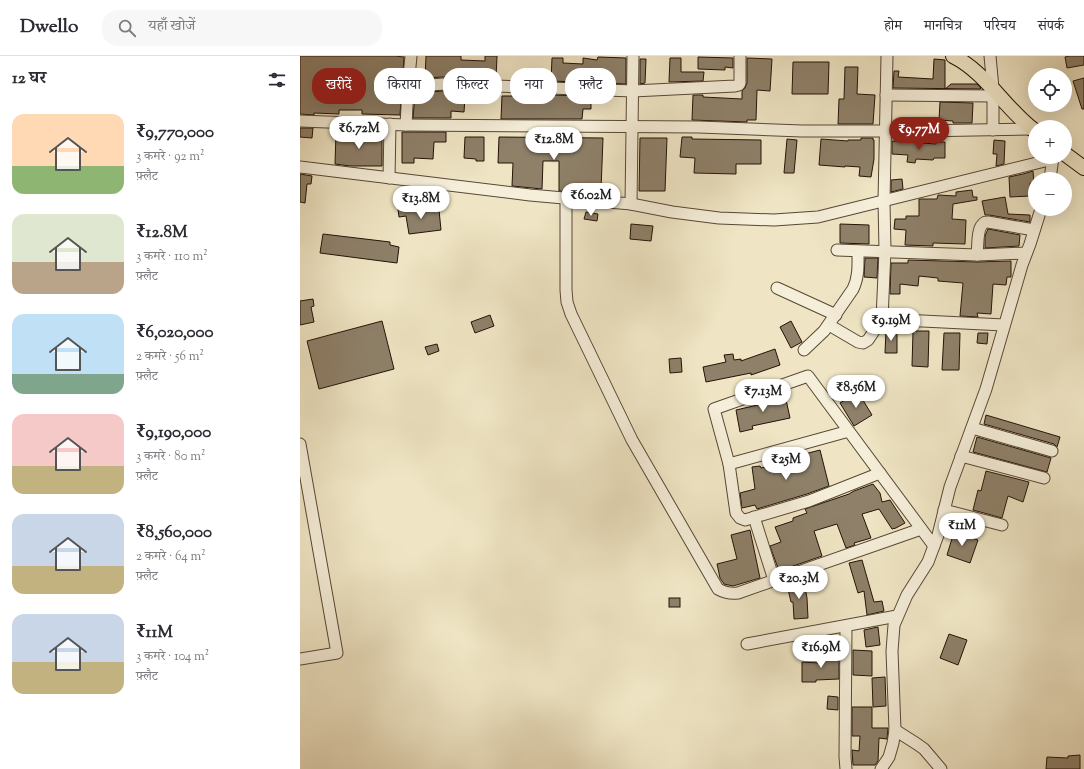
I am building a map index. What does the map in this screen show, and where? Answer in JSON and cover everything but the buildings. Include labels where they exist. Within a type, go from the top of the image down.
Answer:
[{"type":"main road","points":[[953,56],[974,70],[993,92],[1028,125]]},
{"type":"main road","points":[[1072,163],[1084,168]]},
{"type":"street","points":[[410,68],[411,56]]},
{"type":"street","points":[[631,204],[633,56]]},
{"type":"street","points":[[435,84],[633,91],[738,85],[740,83],[740,56]]},
{"type":"street","points":[[829,325],[858,342],[863,343],[868,340],[882,319],[885,251],[884,201],[887,56]]},
{"type":"street","points":[[990,56],[993,92],[993,130]]},
{"type":"street","points":[[886,95],[993,92]]},
{"type":"street","points":[[406,125],[407,104]]},
{"type":"street","points":[[300,121],[406,125],[632,126],[802,130],[1028,130]]},
{"type":"street","points":[[389,178],[390,124]]},
{"type":"street","points":[[300,167],[566,198],[631,204],[672,212],[719,218],[774,220],[818,217],[1029,164]]},
{"type":"street","points":[[566,198],[566,290],[567,302],[571,314],[632,440],[718,589],[724,593],[738,593],[921,529]]},
{"type":"street","points":[[882,769],[889,757],[895,730],[892,651],[894,624],[907,595],[928,562],[938,535],[950,487],[986,389],[1038,216]]},
{"type":"street","points":[[977,255],[979,229],[984,222],[1034,230]]},
{"type":"street","points":[[837,250],[977,255],[1026,254]]},
{"type":"street","points":[[804,350],[829,325],[853,289],[858,275],[858,251]]},
{"type":"street","points":[[777,288],[836,315]]},
{"type":"street","points":[[882,319],[1004,325]]},
{"type":"street","points":[[880,473],[809,501],[745,520],[740,518],[736,513],[729,464],[714,409],[808,376],[848,431],[880,473],[934,546]]},
{"type":"street","points":[[972,428],[1052,451]]},
{"type":"street","points":[[729,464],[848,431]]},
{"type":"street","points":[[300,444],[336,653],[300,659]]},
{"type":"street","points":[[961,456],[1044,478]]},
{"type":"street","points":[[944,510],[1002,525]]},
{"type":"street","points":[[754,517],[774,580]]},
{"type":"street","points":[[747,644],[897,616]]},
{"type":"street","points":[[846,626],[844,757],[846,769]]},
{"type":"street","points":[[895,730],[924,749],[941,769]]}]
